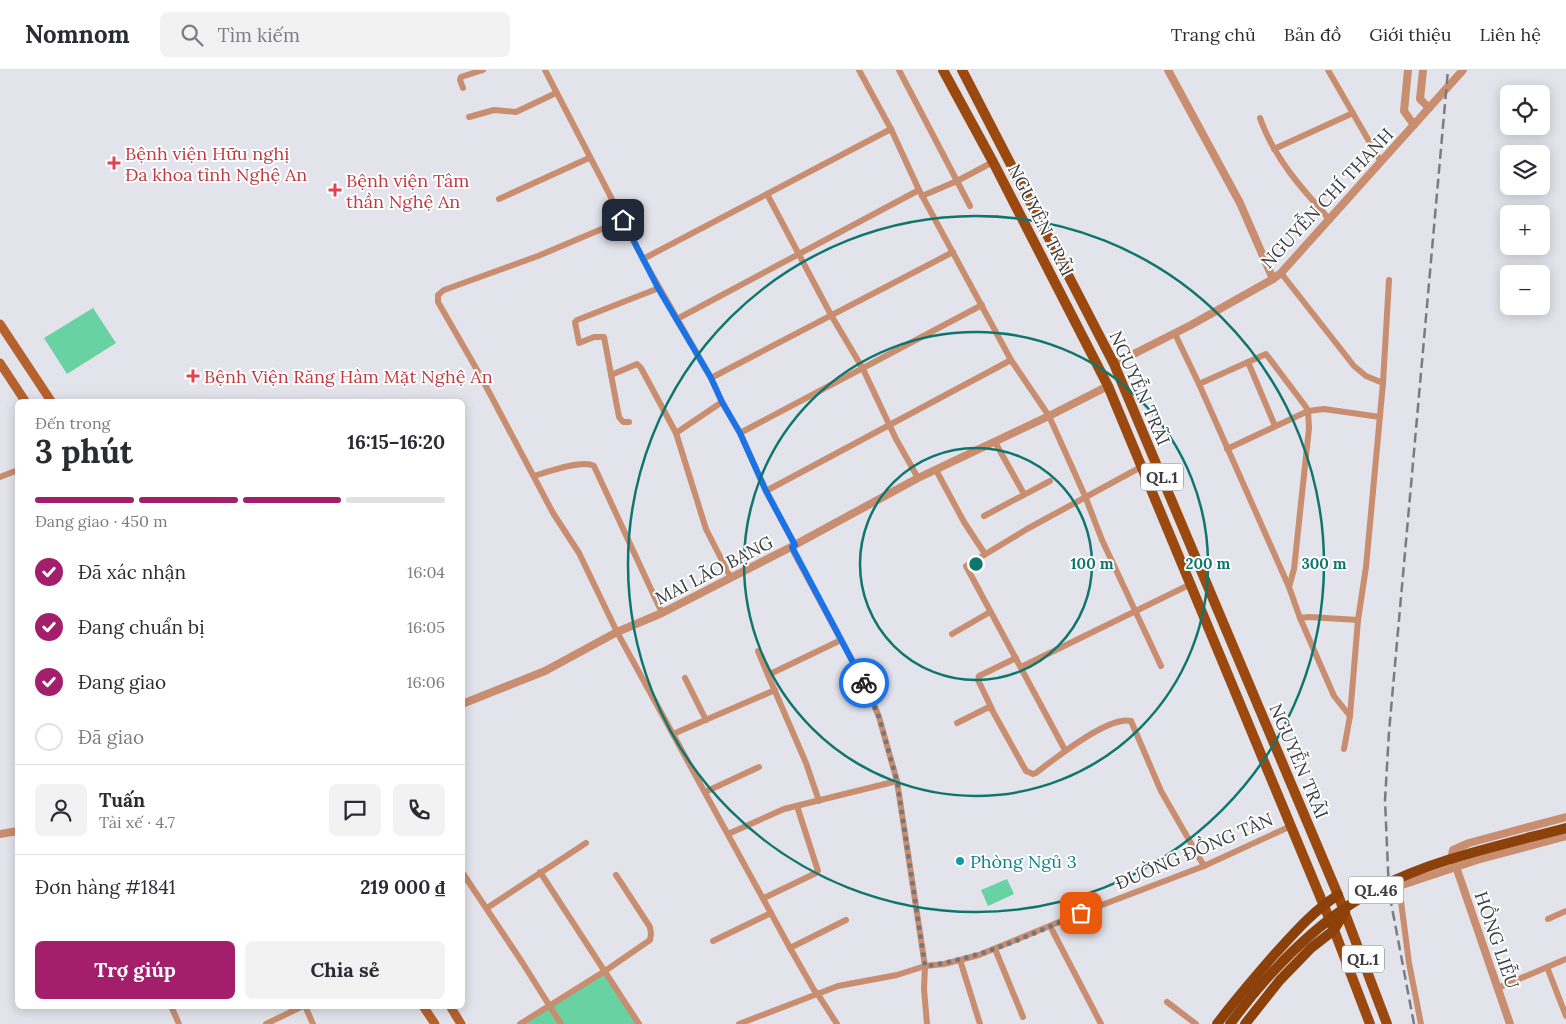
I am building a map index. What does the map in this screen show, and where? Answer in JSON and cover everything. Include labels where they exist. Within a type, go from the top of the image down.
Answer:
[{"type":"highway","name":"QL.46","points":[[1230,1024],[1248,1000],[1296,947],[1324,922],[1375,890],[1434,866],[1566,828]]},
{"type":"highway","points":[[1217,1024],[1238,995],[1302,922],[1322,905],[1338,895]]},
{"type":"highway","points":[[1245,1024],[1280,980],[1311,948],[1334,930],[1345,912]]},
{"type":"main road","name":"NGUYÊN TRÃI","points":[[943,70],[993,162],[1108,386]]},
{"type":"main road","name":"NGUYỄN TRÃI","points":[[962,70],[1114,364],[1338,895]]},
{"type":"main road","points":[[0,324],[50,399]]},
{"type":"main road","points":[[0,363],[23,399]]},
{"type":"main road","points":[[1108,386],[1114,364]]},
{"type":"main road","name":"NGUYỄN TRÃI","points":[[1108,386],[1322,905]]},
{"type":"main road","name":"QL.1","points":[[1338,895],[1387,1024]]},
{"type":"main road","name":"QL.1","points":[[1322,905],[1334,930],[1370,1024]]},
{"type":"main road","points":[[425,1009],[435,1024]]},
{"type":"main road","points":[[452,1009],[461,1024]]},
{"type":"street","points":[[462,88],[461,78],[483,70]]},
{"type":"street","points":[[545,70],[658,288],[711,378],[740,433],[793,546],[876,708],[897,781],[925,966],[924,989],[927,1024]]},
{"type":"street","points":[[859,70],[891,129],[921,193],[1011,360],[1049,416],[1085,496],[1102,540],[1161,666]]},
{"type":"street","points":[[898,70],[970,206]]},
{"type":"street","points":[[1168,70],[1240,203],[1273,279]]},
{"type":"street","points":[[1328,70],[1381,162]]},
{"type":"street","points":[[1408,70],[1404,111],[1414,125]]},
{"type":"street","points":[[1423,70],[1420,99],[1429,108]]},
{"type":"street","name":"NGUYỄN CHÍ THANH","points":[[1114,364],[1175,334],[1281,273],[1463,70]]},
{"type":"street","points":[[469,117],[494,110],[516,112],[556,93]]},
{"type":"street","points":[[1274,149],[1352,113]]},
{"type":"street","points":[[1260,118],[1274,149],[1297,184],[1330,220]]},
{"type":"street","points":[[643,260],[891,129]]},
{"type":"street","points":[[499,199],[589,158]]},
{"type":"street","points":[[677,319],[798,254],[921,193],[957,181],[993,162]]},
{"type":"street","points":[[767,194],[831,316],[863,369],[896,439],[918,478]]},
{"type":"street","points":[[623,220],[538,256],[444,290],[438,297],[439,305],[480,375],[553,513],[579,553],[617,632],[790,948],[836,1024]]},
{"type":"street","points":[[711,378],[952,252]]},
{"type":"street","points":[[1281,273],[1354,366],[1366,376],[1383,383]]},
{"type":"street","points":[[1344,749],[1350,716],[1358,620],[1366,567],[1383,383],[1389,280]]},
{"type":"street","points":[[629,422],[623,422],[618,417],[604,336],[594,337],[579,343],[575,322],[658,288]]},
{"type":"street","points":[[740,433],[982,305]]},
{"type":"street","points":[[1175,334],[1289,587],[1300,618],[1334,696],[1350,716]]},
{"type":"street","points":[[1198,384],[1264,354],[1269,355],[1308,410],[1309,428],[1294,569],[1289,587]]},
{"type":"street","points":[[766,491],[1011,360]]},
{"type":"street","points":[[1248,362],[1275,426]]},
{"type":"street","points":[[611,376],[637,364],[641,368],[676,433],[706,529],[731,578]]},
{"type":"street","name":"MAI LÃO BẠNG","points":[[465,703],[545,671],[617,632],[662,613],[793,546],[918,478],[1108,386]]},
{"type":"street","points":[[676,433],[722,402]]},
{"type":"street","points":[[1227,449],[1308,410],[1324,409],[1380,417]]},
{"type":"street","points":[[995,442],[1024,494]]},
{"type":"street","points":[[534,476],[565,467],[590,464],[594,466],[662,613]]},
{"type":"street","points":[[1066,750],[966,569],[967,565],[1085,496],[1141,466]]},
{"type":"street","points":[[936,470],[964,522],[985,554]]},
{"type":"street","points":[[0,477],[15,471]]},
{"type":"street","points":[[984,516],[1050,481]]},
{"type":"street","points":[[1021,667],[1191,584]]},
{"type":"street","points":[[952,634],[990,612]]},
{"type":"street","points":[[1300,618],[1358,620]]},
{"type":"street","points":[[768,675],[841,640]]},
{"type":"street","points":[[758,651],[806,763],[819,801]]},
{"type":"street","points":[[1016,658],[979,676],[978,680],[992,709],[1029,773],[1036,773],[1088,736],[1126,719],[1131,721],[1162,791],[1204,866]]},
{"type":"street","points":[[685,678],[706,720]]},
{"type":"street","points":[[673,734],[775,690]]},
{"type":"street","points":[[957,724],[987,708],[992,709]]},
{"type":"street","points":[[705,792],[759,767]]},
{"type":"street","points":[[728,834],[770,814],[897,781]]},
{"type":"street","points":[[764,898],[818,871],[797,806]]},
{"type":"street","points":[[1456,866],[1452,855],[1453,850],[1456,848],[1566,817]]},
{"type":"street","name":"ĐƯỜNG ĐỒNG TÂN","points":[[739,1024],[817,993],[848,984],[898,975],[925,966],[960,960],[996,949],[1204,866],[1291,826]]},
{"type":"street","points":[[0,834],[15,832]]},
{"type":"street","points":[[1502,834],[1507,852]]},
{"type":"street","points":[[1420,1024],[1409,963],[1399,886],[1456,866],[1566,836]]},
{"type":"street","points":[[487,908],[586,843]]},
{"type":"street","name":"HỒNG LIỄU","points":[[1456,866],[1510,1024]]},
{"type":"street","points":[[540,872],[640,1024]]},
{"type":"street","points":[[520,1024],[648,942],[652,934],[650,927],[616,875]]},
{"type":"street","points":[[465,876],[561,1024]]},
{"type":"street","points":[[1548,919],[1566,911]]},
{"type":"street","points":[[713,941],[771,913]]},
{"type":"street","points":[[790,948],[846,920]]},
{"type":"street","points":[[1050,926],[1102,1024]]},
{"type":"street","points":[[996,949],[1023,1017]]},
{"type":"street","points":[[1498,988],[1566,959]]},
{"type":"street","points":[[960,960],[980,1024]]},
{"type":"street","points":[[1547,967],[1566,1016]]},
{"type":"street","points":[[1167,1002],[1196,1024]]},
{"type":"street","points":[[172,1009],[179,1024]]},
{"type":"street","points":[[266,1024],[298,1009]]},
{"type":"street","points":[[306,1009],[313,1024]]},
{"type":"green space","points":[[93,308],[116,343],[67,374],[44,338]]},
{"type":"green space","points":[[1007,879],[1014,894],[988,906],[981,890]]},
{"type":"green space","points":[[605,971],[639,1024],[520,1024]]},
{"type":"railway","points":[[1414,1024],[1389,892],[1385,800],[1389,732],[1448,70]]},
{"type":"way so far","points":[[864,683],[879,717],[897,781],[925,966],[944,964],[979,955],[1081,913]]},
{"type":"place","name":"Bệnh viện Hữu nghị Đa khoa tỉnh Nghệ An","points":[[114,163]]},
{"type":"place","name":"Bệnh viện Tâm thần Nghệ An","points":[[335,190]]},
{"type":"place","name":"Bệnh Viện Răng Hàm Mặt Nghệ An","points":[[193,376]]},
{"type":"place","name":"Phòng Ngủ 3","points":[[960,861]]},
{"type":"route","points":[[623,220],[658,288],[711,378],[740,433],[766,491],[795,545],[792,547],[864,683]]}]
